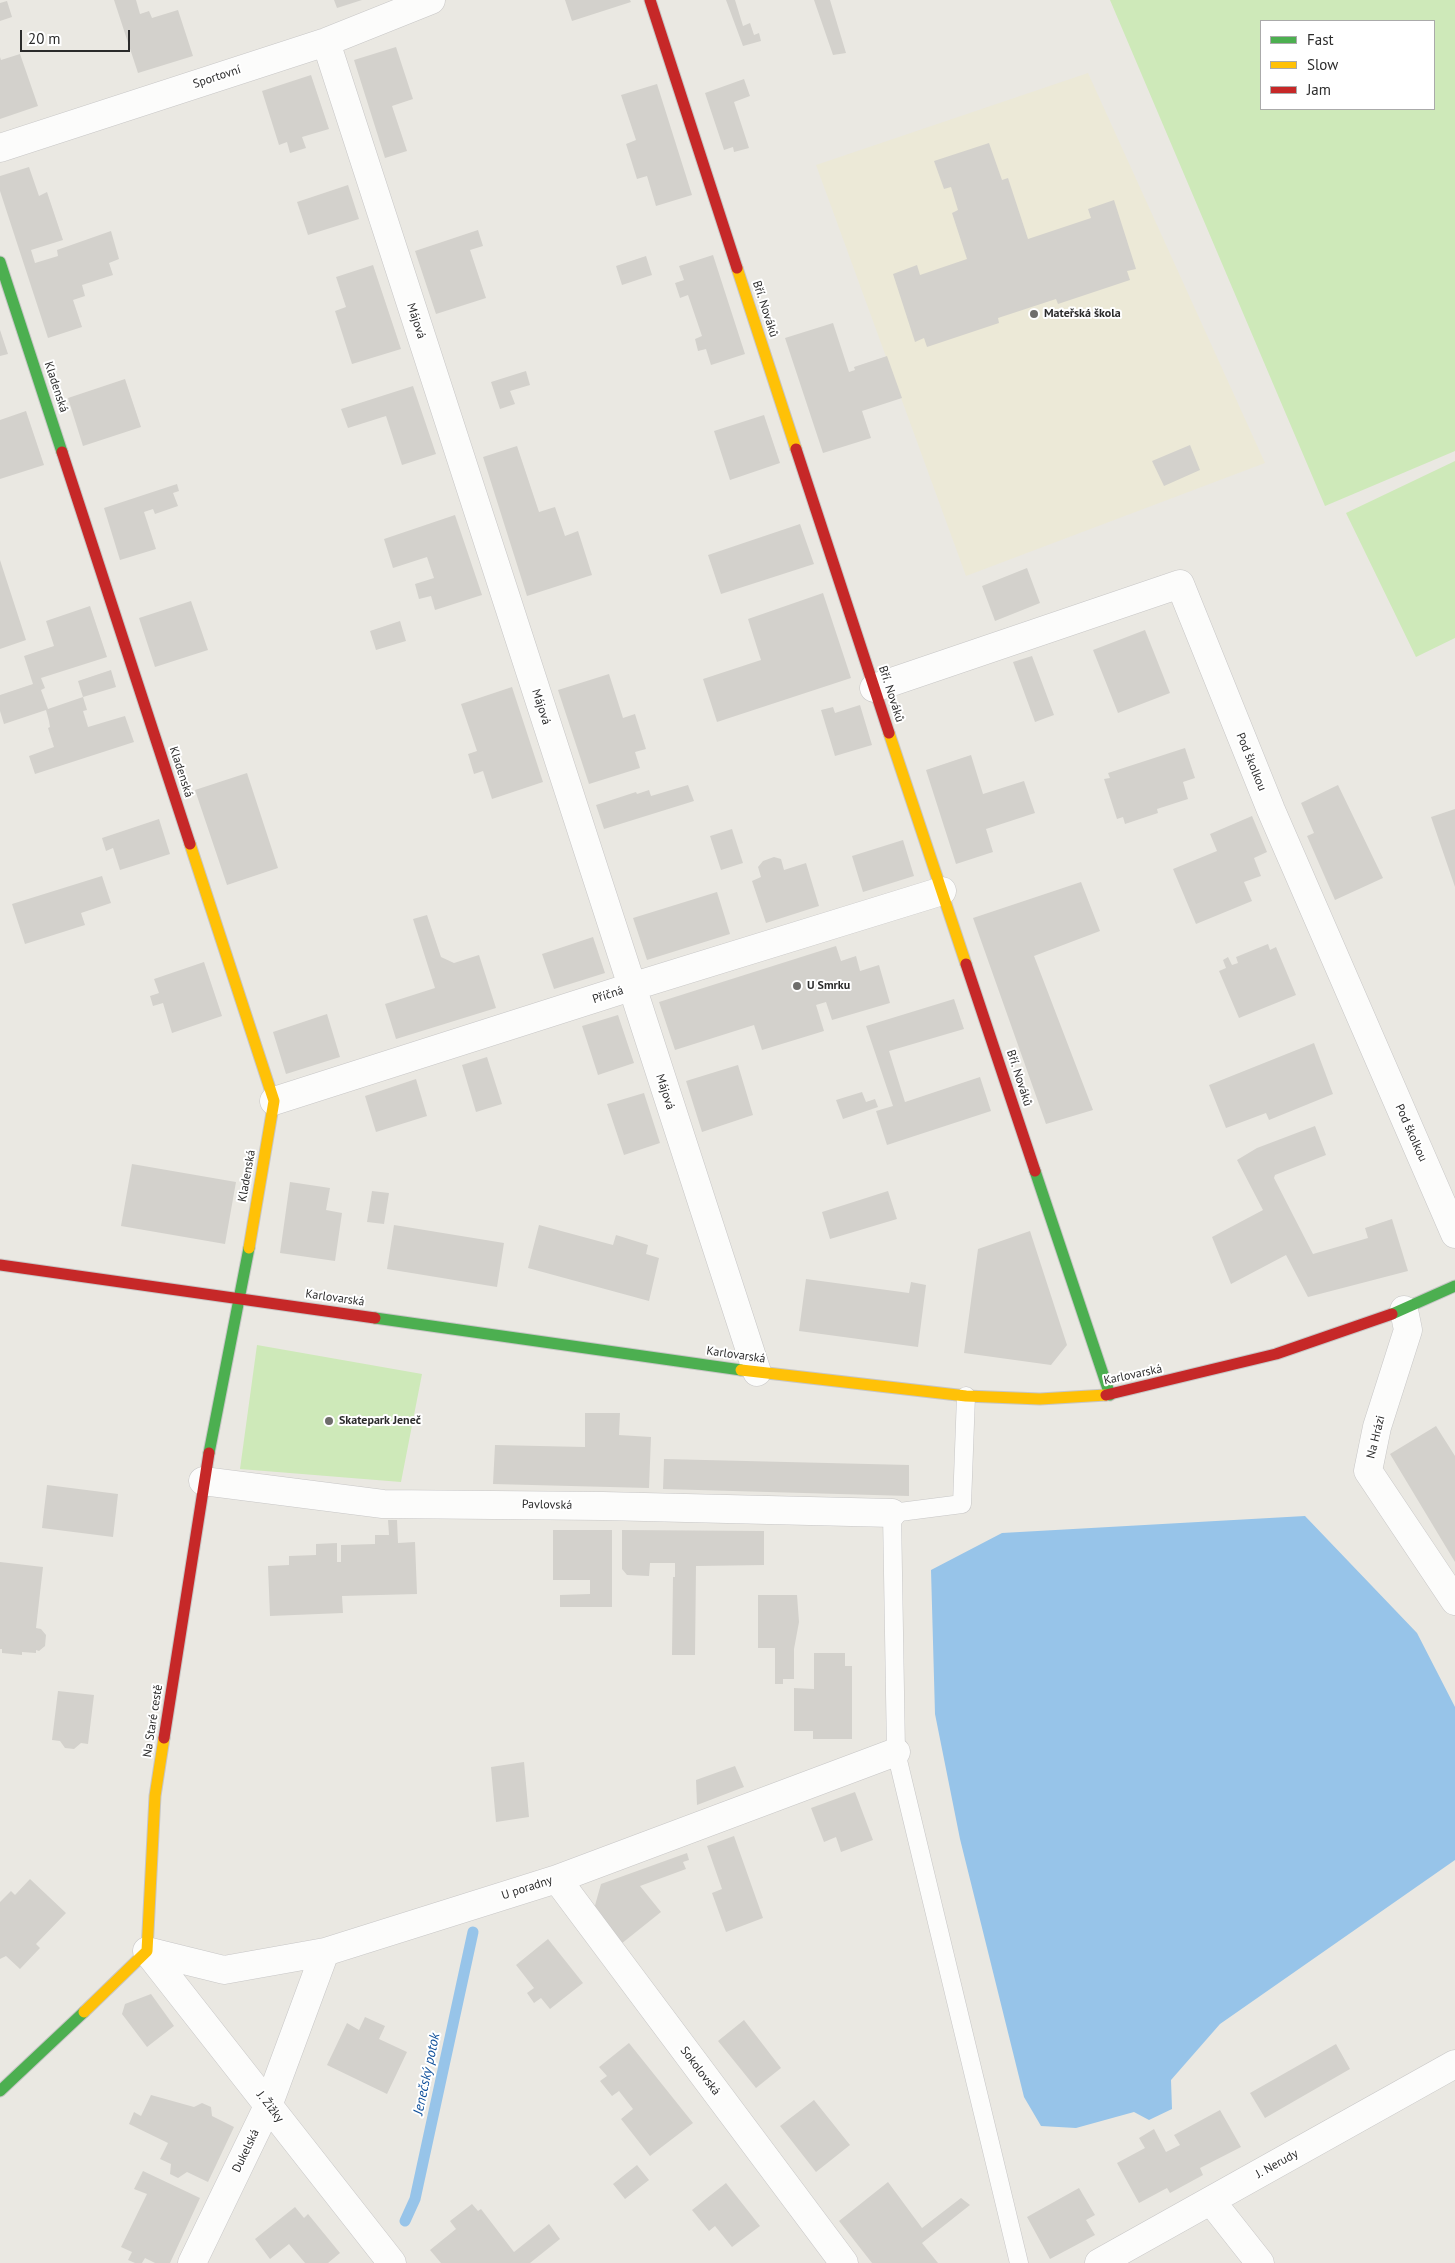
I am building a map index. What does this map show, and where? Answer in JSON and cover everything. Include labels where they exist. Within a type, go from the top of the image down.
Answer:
[{"type":"street","name":"Sportovní","points":[[0,148],[326,42],[431,0]]},
{"type":"street","name":"Bří. Nováků","points":[[650,0],[874,688],[1110,1396]]},
{"type":"street","name":"Májová","points":[[326,42],[757,1372]]},
{"type":"street","name":"Kladenská","points":[[0,262],[274,1101],[240,1298]]},
{"type":"street","name":"Pod školkou","points":[[874,688],[1180,584],[1271,810],[1455,1234]]},
{"type":"street","name":"Příčná","points":[[274,1101],[631,987],[942,891]]},
{"type":"street","name":"Karlovarská","points":[[0,1265],[757,1372],[966,1396],[1040,1399],[1110,1396],[1276,1354],[1404,1310],[1455,1286]]},
{"type":"street","name":"Na Staré cestě","points":[[147,1951],[155,1796],[203,1481],[240,1298]]},
{"type":"street","name":"Na Hrázi","points":[[1404,1310],[1408,1330],[1377,1427],[1368,1471],[1455,1601]]},
{"type":"street","name":"Pavlovská","points":[[203,1481],[383,1504],[603,1506],[892,1513]]},
{"type":"street","name":"U poradny","points":[[147,1951],[224,1970],[325,1952],[557,1879],[896,1752]]},
{"type":"street","name":"Sokolovská","points":[[557,1879],[844,2263]]},
{"type":"street","points":[[0,2091],[36,2059],[147,1951]]},
{"type":"street","name":"J. Žižky","points":[[147,1951],[392,2263]]},
{"type":"street","name":"Dukelská","points":[[192,2263],[268,2106],[325,1952]]},
{"type":"street","name":"J. Nerudy","points":[[1099,2263],[1455,2064]]},
{"type":"street","points":[[1211,2201],[1260,2263]]},
{"type":"lane","points":[[966,1396],[962,1504],[892,1513],[896,1752],[1019,2263]]},
{"type":"shaded area","name":"Mateřská škola","points":[[1088,73],[1265,463],[966,576],[816,165]]},
{"type":"green space","points":[[1110,0],[1455,0],[1455,451],[1325,506]]},
{"type":"green space","points":[[1455,461],[1455,638],[1416,657],[1346,513]]},
{"type":"green space","name":"Skatepark Jeneč","points":[[257,1345],[422,1374],[401,1482],[240,1469]]},
{"type":"water","points":[[1305,1516],[1417,1633],[1455,1707],[1455,1860],[1220,2024],[1171,2080],[1172,2109],[1149,2120],[1134,2112],[1076,2128],[1041,2126],[1024,2097],[960,1839],[935,1714],[931,1570],[1002,1533]]},
{"type":"building","points":[[114,0],[136,0],[140,14],[149,11],[152,18],[178,10],[193,56],[138,73]]},
{"type":"building","points":[[334,0],[362,0],[337,8]]},
{"type":"building","points":[[565,0],[630,0],[631,2],[572,21]]},
{"type":"building","points":[[726,0],[735,0],[743,26],[750,23],[754,35],[759,33],[761,41],[743,46]]},
{"type":"building","points":[[814,0],[830,0],[846,53],[833,55]]},
{"type":"building","points":[[7,1],[12,17],[0,21],[0,3]]},
{"type":"building","points":[[396,47],[413,99],[392,106],[407,151],[385,158],[354,60]]},
{"type":"building","points":[[20,54],[38,106],[0,119],[0,57],[1,60]]},
{"type":"building","points":[[311,75],[329,129],[302,137],[306,148],[290,153],[287,142],[279,145],[262,91]]},
{"type":"building","points":[[744,79],[750,96],[734,102],[749,148],[734,152],[733,147],[724,150],[705,93]]},
{"type":"building","points":[[657,84],[692,195],[656,206],[647,176],[637,179],[626,144],[636,140],[621,95]]},
{"type":"building","points":[[989,143],[1002,180],[1008,178],[1028,239],[1091,218],[1088,209],[1114,200],[1136,269],[1127,271],[1130,280],[1058,304],[1056,299],[998,318],[999,323],[927,347],[924,338],[915,342],[893,274],[917,265],[920,275],[967,259],[952,213],[958,210],[951,187],[944,189],[934,161]]},
{"type":"building","points":[[29,167],[39,196],[47,192],[63,240],[31,250],[35,263],[58,256],[57,250],[111,231],[119,259],[109,263],[113,275],[82,285],[85,296],[73,300],[82,327],[48,338],[0,191],[0,176]]},
{"type":"building","points":[[348,185],[359,219],[308,235],[297,202]]},
{"type":"building","points":[[478,230],[483,246],[470,250],[486,298],[436,314],[415,251]]},
{"type":"building","points":[[713,255],[745,354],[711,365],[706,349],[698,351],[695,339],[702,336],[688,295],[680,298],[675,283],[684,280],[679,266]]},
{"type":"building","points":[[646,256],[652,275],[622,285],[616,266]]},
{"type":"building","points":[[373,265],[401,349],[352,364],[335,311],[346,307],[336,277]]},
{"type":"building","points":[[833,323],[849,372],[855,370],[854,367],[887,356],[902,398],[862,411],[871,438],[823,453],[785,338]]},
{"type":"building","points":[[0,330],[8,354],[0,356]]},
{"type":"building","points":[[526,371],[530,385],[510,391],[515,404],[500,409],[491,382]]},
{"type":"building","points":[[125,379],[141,427],[83,446],[68,398]]},
{"type":"building","points":[[413,386],[436,454],[402,465],[386,416],[348,428],[341,409]]},
{"type":"building","points":[[26,411],[44,465],[0,479],[0,420]]},
{"type":"building","points":[[764,415],[780,463],[730,480],[714,431]]},
{"type":"building","points":[[1190,445],[1200,470],[1164,486],[1152,461]]},
{"type":"building","points":[[517,446],[539,512],[555,507],[565,536],[578,531],[592,575],[527,596],[483,457]]},
{"type":"building","points":[[177,484],[179,491],[173,493],[178,506],[155,514],[153,509],[144,512],[156,549],[120,560],[104,508]]},
{"type":"building","points":[[455,515],[482,595],[435,610],[431,596],[419,599],[415,584],[434,578],[427,557],[393,568],[384,539]]},
{"type":"building","points":[[800,524],[814,564],[721,594],[708,555]]},
{"type":"building","points":[[0,560],[26,640],[0,649]]},
{"type":"building","points":[[1027,568],[1040,603],[995,621],[982,586]]},
{"type":"building","points":[[823,593],[851,678],[717,722],[703,679],[761,660],[748,619]]},
{"type":"building","points":[[191,601],[208,650],[155,667],[139,618]]},
{"type":"building","points":[[90,606],[107,657],[41,678],[45,688],[41,690],[48,709],[83,697],[87,710],[83,711],[88,727],[125,716],[134,742],[35,774],[29,756],[54,747],[48,728],[50,727],[46,710],[4,724],[0,711],[0,695],[33,684],[24,656],[54,646],[46,621]]},
{"type":"building","points":[[400,621],[406,641],[376,650],[370,631]]},
{"type":"building","points":[[1145,630],[1170,693],[1118,713],[1093,650]]},
{"type":"building","points":[[1032,656],[1054,715],[1035,722],[1013,662]]},
{"type":"building","points":[[111,670],[116,687],[83,697],[78,681]]},
{"type":"building","points":[[609,674],[623,718],[635,714],[646,749],[635,752],[640,768],[589,784],[558,690]]},
{"type":"building","points":[[512,687],[543,782],[492,799],[483,771],[474,774],[468,754],[477,751],[461,704]]},
{"type":"building","points":[[860,705],[872,745],[835,756],[821,710],[833,707],[835,713]]},
{"type":"building","points":[[1185,748],[1195,778],[1183,782],[1188,799],[1157,809],[1158,813],[1125,824],[1123,817],[1117,819],[1104,779],[1110,778],[1108,773]]},
{"type":"building","points":[[971,755],[983,794],[1024,781],[1035,813],[986,829],[993,852],[956,864],[926,770]]},
{"type":"building","points":[[247,773],[278,868],[227,885],[195,790]]},
{"type":"building","points":[[688,785],[694,801],[604,829],[596,805],[636,792],[637,794],[649,790],[651,796]]},
{"type":"building","points":[[1338,785],[1383,878],[1335,900],[1307,836],[1314,833],[1301,803]]},
{"type":"building","points":[[1455,809],[1455,887],[1431,817]]},
{"type":"building","points":[[1252,816],[1267,852],[1254,858],[1261,876],[1244,882],[1252,901],[1196,924],[1173,869],[1217,851],[1210,834]]},
{"type":"building","points":[[159,819],[170,854],[120,870],[113,848],[106,851],[102,838]]},
{"type":"building","points":[[732,829],[743,863],[721,870],[710,836]]},
{"type":"building","points":[[903,840],[914,876],[863,892],[852,856]]},
{"type":"building","points":[[774,857],[781,859],[784,870],[806,863],[819,906],[766,923],[752,881],[761,877],[758,867],[763,861]]},
{"type":"building","points":[[102,876],[111,903],[81,913],[85,925],[25,944],[12,904]]},
{"type":"building","points":[[1081,882],[1100,931],[1034,956],[1093,1110],[1046,1124],[973,918]]},
{"type":"building","points":[[717,892],[730,934],[647,960],[633,918]]},
{"type":"building","points":[[427,915],[441,957],[454,963],[479,955],[496,1008],[396,1039],[385,1004],[435,988],[413,919]]},
{"type":"building","points":[[593,937],[605,973],[554,989],[542,954]]},
{"type":"building","points":[[1268,944],[1270,950],[1276,947],[1296,995],[1239,1018],[1219,971],[1226,968],[1223,960],[1228,957],[1232,965],[1238,963],[1236,957]]},
{"type":"building","name":"U Smrku","points":[[836,946],[841,961],[856,956],[860,971],[879,965],[890,1003],[832,1020],[826,1002],[816,1005],[824,1031],[762,1050],[754,1025],[675,1050],[659,1002]]},
{"type":"building","points":[[204,962],[222,1016],[172,1033],[163,1003],[153,1006],[150,996],[159,993],[154,979]]},
{"type":"building","points":[[954,999],[964,1029],[889,1051],[905,1102],[980,1077],[991,1111],[887,1145],[876,1111],[893,1106],[866,1026]]},
{"type":"building","points":[[327,1014],[340,1057],[286,1074],[273,1032]]},
{"type":"building","points":[[618,1015],[634,1063],[598,1075],[582,1026]]},
{"type":"building","points":[[1314,1043],[1333,1094],[1269,1120],[1266,1113],[1226,1128],[1209,1085]]},
{"type":"building","points":[[487,1057],[502,1104],[476,1112],[462,1065]]},
{"type":"building","points":[[738,1065],[753,1115],[702,1132],[686,1081]]},
{"type":"building","points":[[416,1079],[427,1116],[376,1132],[365,1096]]},
{"type":"building","points":[[862,1092],[866,1102],[875,1099],[878,1107],[843,1119],[836,1100]]},
{"type":"building","points":[[644,1093],[660,1143],[624,1155],[607,1104]]},
{"type":"building","points":[[1315,1126],[1326,1155],[1275,1175],[1274,1178],[1313,1254],[1368,1238],[1365,1228],[1392,1219],[1408,1271],[1308,1297],[1286,1255],[1231,1284],[1212,1237],[1263,1210],[1237,1160],[1257,1148]]},
{"type":"building","points":[[132,1164],[236,1182],[225,1244],[121,1226]]},
{"type":"building","points":[[290,1182],[330,1188],[326,1210],[342,1213],[335,1261],[280,1253]]},
{"type":"building","points":[[372,1191],[389,1193],[384,1224],[367,1222]]},
{"type":"building","points":[[888,1191],[897,1219],[830,1239],[822,1212]]},
{"type":"building","points":[[394,1225],[504,1243],[497,1287],[387,1269]]},
{"type":"building","points":[[539,1225],[613,1245],[616,1235],[648,1245],[646,1254],[659,1258],[649,1301],[528,1268]]},
{"type":"building","points":[[1030,1231],[1067,1345],[1051,1365],[964,1353],[978,1249]]},
{"type":"building","points":[[806,1279],[909,1293],[911,1282],[926,1285],[918,1347],[799,1331]]},
{"type":"building","points":[[585,1413],[620,1413],[619,1435],[651,1437],[649,1488],[493,1484],[495,1445],[585,1447]]},
{"type":"building","points":[[1436,1426],[1455,1456],[1455,1562],[1390,1454]]},
{"type":"building","points":[[664,1459],[909,1465],[909,1496],[663,1489]]},
{"type":"building","points":[[47,1485],[118,1494],[113,1537],[42,1528]]},
{"type":"building","points":[[388,1520],[397,1520],[398,1543],[415,1542],[417,1594],[342,1596],[343,1613],[270,1616],[268,1566],[289,1565],[289,1556],[316,1555],[316,1544],[337,1543],[337,1562],[341,1562],[341,1545],[375,1544],[375,1535],[389,1535]]},
{"type":"building","points":[[553,1530],[612,1530],[612,1607],[560,1607],[560,1595],[590,1594],[590,1580],[553,1580]]},
{"type":"building","points":[[622,1530],[764,1531],[764,1565],[696,1566],[695,1655],[672,1655],[673,1577],[675,1577],[675,1563],[650,1563],[649,1576],[627,1575],[622,1569]]},
{"type":"building","points":[[0,1562],[43,1567],[36,1628],[41,1629],[46,1635],[45,1646],[39,1651],[36,1650],[36,1653],[22,1652],[22,1655],[2,1653],[2,1649],[0,1649]]},
{"type":"building","points":[[758,1595],[797,1595],[799,1622],[794,1649],[794,1679],[783,1679],[783,1684],[775,1684],[775,1648],[758,1648]]},
{"type":"building","points":[[814,1653],[845,1653],[845,1666],[852,1666],[852,1739],[813,1739],[813,1731],[794,1731],[794,1688],[814,1689]]},
{"type":"building","points":[[58,1691],[94,1695],[88,1744],[81,1743],[74,1749],[65,1748],[60,1741],[52,1740]]},
{"type":"building","points":[[524,1762],[529,1817],[496,1822],[491,1767]]},
{"type":"building","points":[[735,1766],[744,1787],[697,1805],[696,1780]]},
{"type":"building","points":[[855,1792],[873,1840],[841,1852],[836,1837],[824,1842],[811,1808]]},
{"type":"building","points":[[734,1836],[763,1918],[726,1932],[712,1893],[722,1889],[707,1846]]},
{"type":"building","points":[[687,1853],[689,1860],[683,1862],[686,1869],[640,1886],[661,1912],[621,1944],[594,1909],[601,1884]]},
{"type":"building","points":[[30,1879],[66,1913],[36,1944],[40,1948],[20,1969],[6,1956],[0,1959],[0,1902],[11,1891],[15,1895]]},
{"type":"building","points":[[548,1939],[583,1983],[550,2009],[541,1998],[534,2003],[527,1993],[534,1988],[516,1965]]},
{"type":"building","points":[[151,1994],[174,2026],[147,2047],[122,2014],[125,2004]]},
{"type":"building","points":[[365,2017],[385,2026],[379,2039],[407,2052],[387,2094],[327,2065],[347,2023],[359,2030]]},
{"type":"building","points":[[744,2020],[781,2068],[756,2088],[718,2041]]},
{"type":"building","points":[[629,2043],[693,2123],[650,2156],[621,2119],[633,2109],[619,2091],[612,2096],[600,2081],[607,2076],[599,2067]]},
{"type":"building","points":[[1336,2044],[1350,2069],[1265,2118],[1250,2093]]},
{"type":"building","points":[[151,2095],[194,2107],[202,2103],[211,2107],[212,2116],[234,2127],[208,2182],[187,2172],[178,2178],[170,2174],[171,2164],[160,2159],[168,2143],[129,2124],[134,2112],[141,2116]]},
{"type":"building","points":[[814,2100],[850,2145],[816,2172],[780,2126]]},
{"type":"building","points":[[1220,2110],[1241,2147],[1200,2168],[1203,2175],[1170,2193],[1167,2188],[1139,2203],[1117,2163],[1145,2148],[1139,2138],[1154,2129],[1166,2152],[1180,2145],[1174,2135]]},
{"type":"building","points":[[637,2165],[649,2180],[625,2199],[613,2184]]},
{"type":"building","points":[[143,2171],[200,2198],[170,2263],[155,2263],[145,2258],[142,2263],[135,2263],[128,2260],[132,2252],[121,2247],[147,2194],[134,2189]]},
{"type":"building","points":[[888,2182],[922,2228],[961,2198],[970,2205],[922,2243],[938,2263],[872,2263],[839,2221]]},
{"type":"building","points":[[726,2183],[760,2226],[732,2247],[715,2226],[709,2231],[692,2210]]},
{"type":"building","points":[[1079,2188],[1095,2215],[1086,2220],[1095,2235],[1050,2259],[1027,2217]]},
{"type":"building","points":[[472,2204],[478,2211],[481,2209],[514,2252],[549,2224],[560,2239],[530,2263],[441,2263],[430,2250],[456,2229],[450,2221]]},
{"type":"building","points":[[295,2207],[304,2218],[308,2214],[340,2253],[328,2263],[305,2263],[289,2244],[270,2259],[255,2239]]},
{"type":"waterway","name":"Jenečský potok","points":[[405,2221],[415,2199],[473,1932]]},
{"type":"traffic: fast","points":[[0,262],[62,452]]},
{"type":"traffic: fast","points":[[1035,1171],[1110,1395]]},
{"type":"traffic: fast","points":[[209,1453],[249,1248]]},
{"type":"traffic: fast","points":[[1392,1314],[1455,1286]]},
{"type":"traffic: fast","points":[[375,1318],[741,1370]]},
{"type":"traffic: fast","points":[[0,2091],[84,2012]]},
{"type":"traffic: slow","points":[[737,268],[796,449]]},
{"type":"traffic: slow","points":[[889,733],[966,964]]},
{"type":"traffic: slow","points":[[190,844],[274,1101],[249,1248]]},
{"type":"traffic: slow","points":[[741,1370],[966,1396],[1040,1399],[1106,1395]]},
{"type":"traffic: slow","points":[[84,2012],[147,1951],[155,1796],[164,1738]]},
{"type":"traffic: jam","points":[[650,0],[737,268]]},
{"type":"traffic: jam","points":[[796,449],[889,733]]},
{"type":"traffic: jam","points":[[62,452],[190,844]]},
{"type":"traffic: jam","points":[[966,964],[1035,1171]]},
{"type":"traffic: jam","points":[[0,1265],[375,1318]]},
{"type":"traffic: jam","points":[[1106,1395],[1276,1354],[1392,1314]]},
{"type":"traffic: jam","points":[[164,1738],[209,1453]]},
{"type":"place","name":"Mateřská škola","points":[[1034,314]]},
{"type":"place","name":"U Smrku","points":[[797,986]]},
{"type":"place","name":"Skatepark Jeneč","points":[[329,1421]]}]
